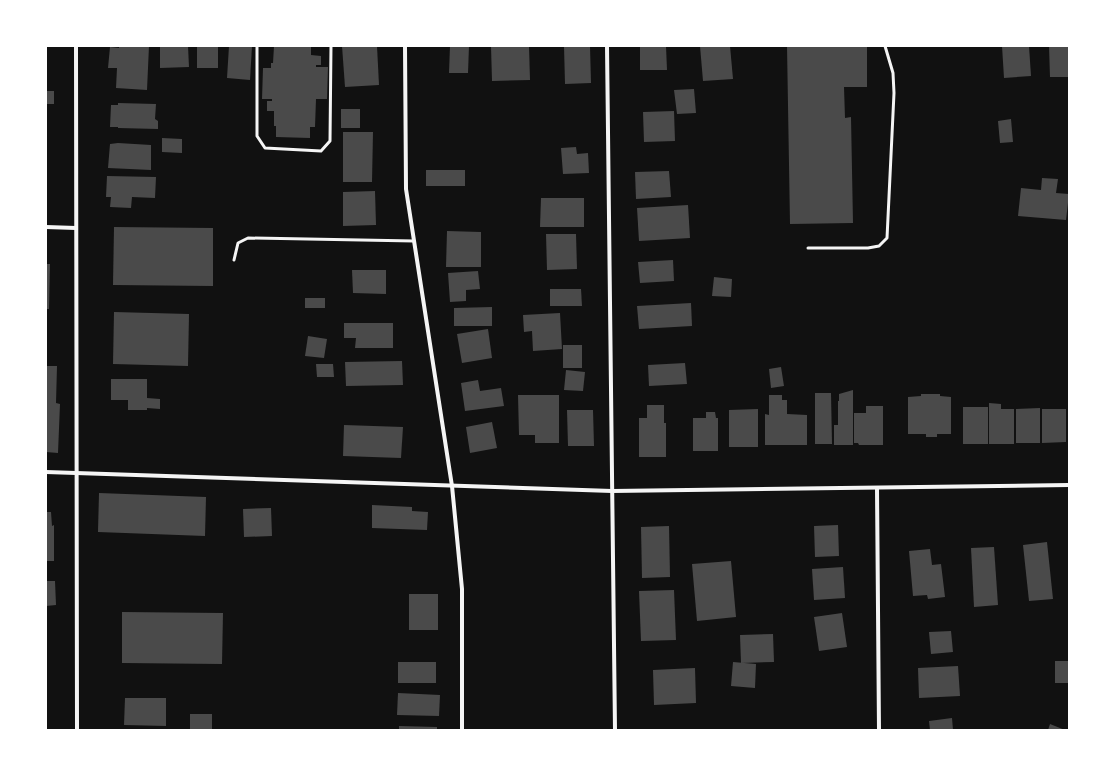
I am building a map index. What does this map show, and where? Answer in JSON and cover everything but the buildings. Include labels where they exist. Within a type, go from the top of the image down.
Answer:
[{"type":"street","points":[[76,46],[77,730]]},
{"type":"street","points":[[405,46],[406,189],[452,486],[462,589],[462,730]]},
{"type":"street","points":[[608,46],[615,730]]},
{"type":"street","points":[[46,227],[76,228]]},
{"type":"street","points":[[46,472],[612,491],[1069,485]]},
{"type":"street","points":[[877,488],[879,730]]},
{"type":"lane","points":[[257,46],[257,136],[266,148],[321,151],[330,141],[330,46]]},
{"type":"lane","points":[[808,248],[868,248],[879,246],[887,238],[894,93],[893,74],[885,46]]},
{"type":"lane","points":[[234,260],[238,243],[248,238],[414,241]]}]
